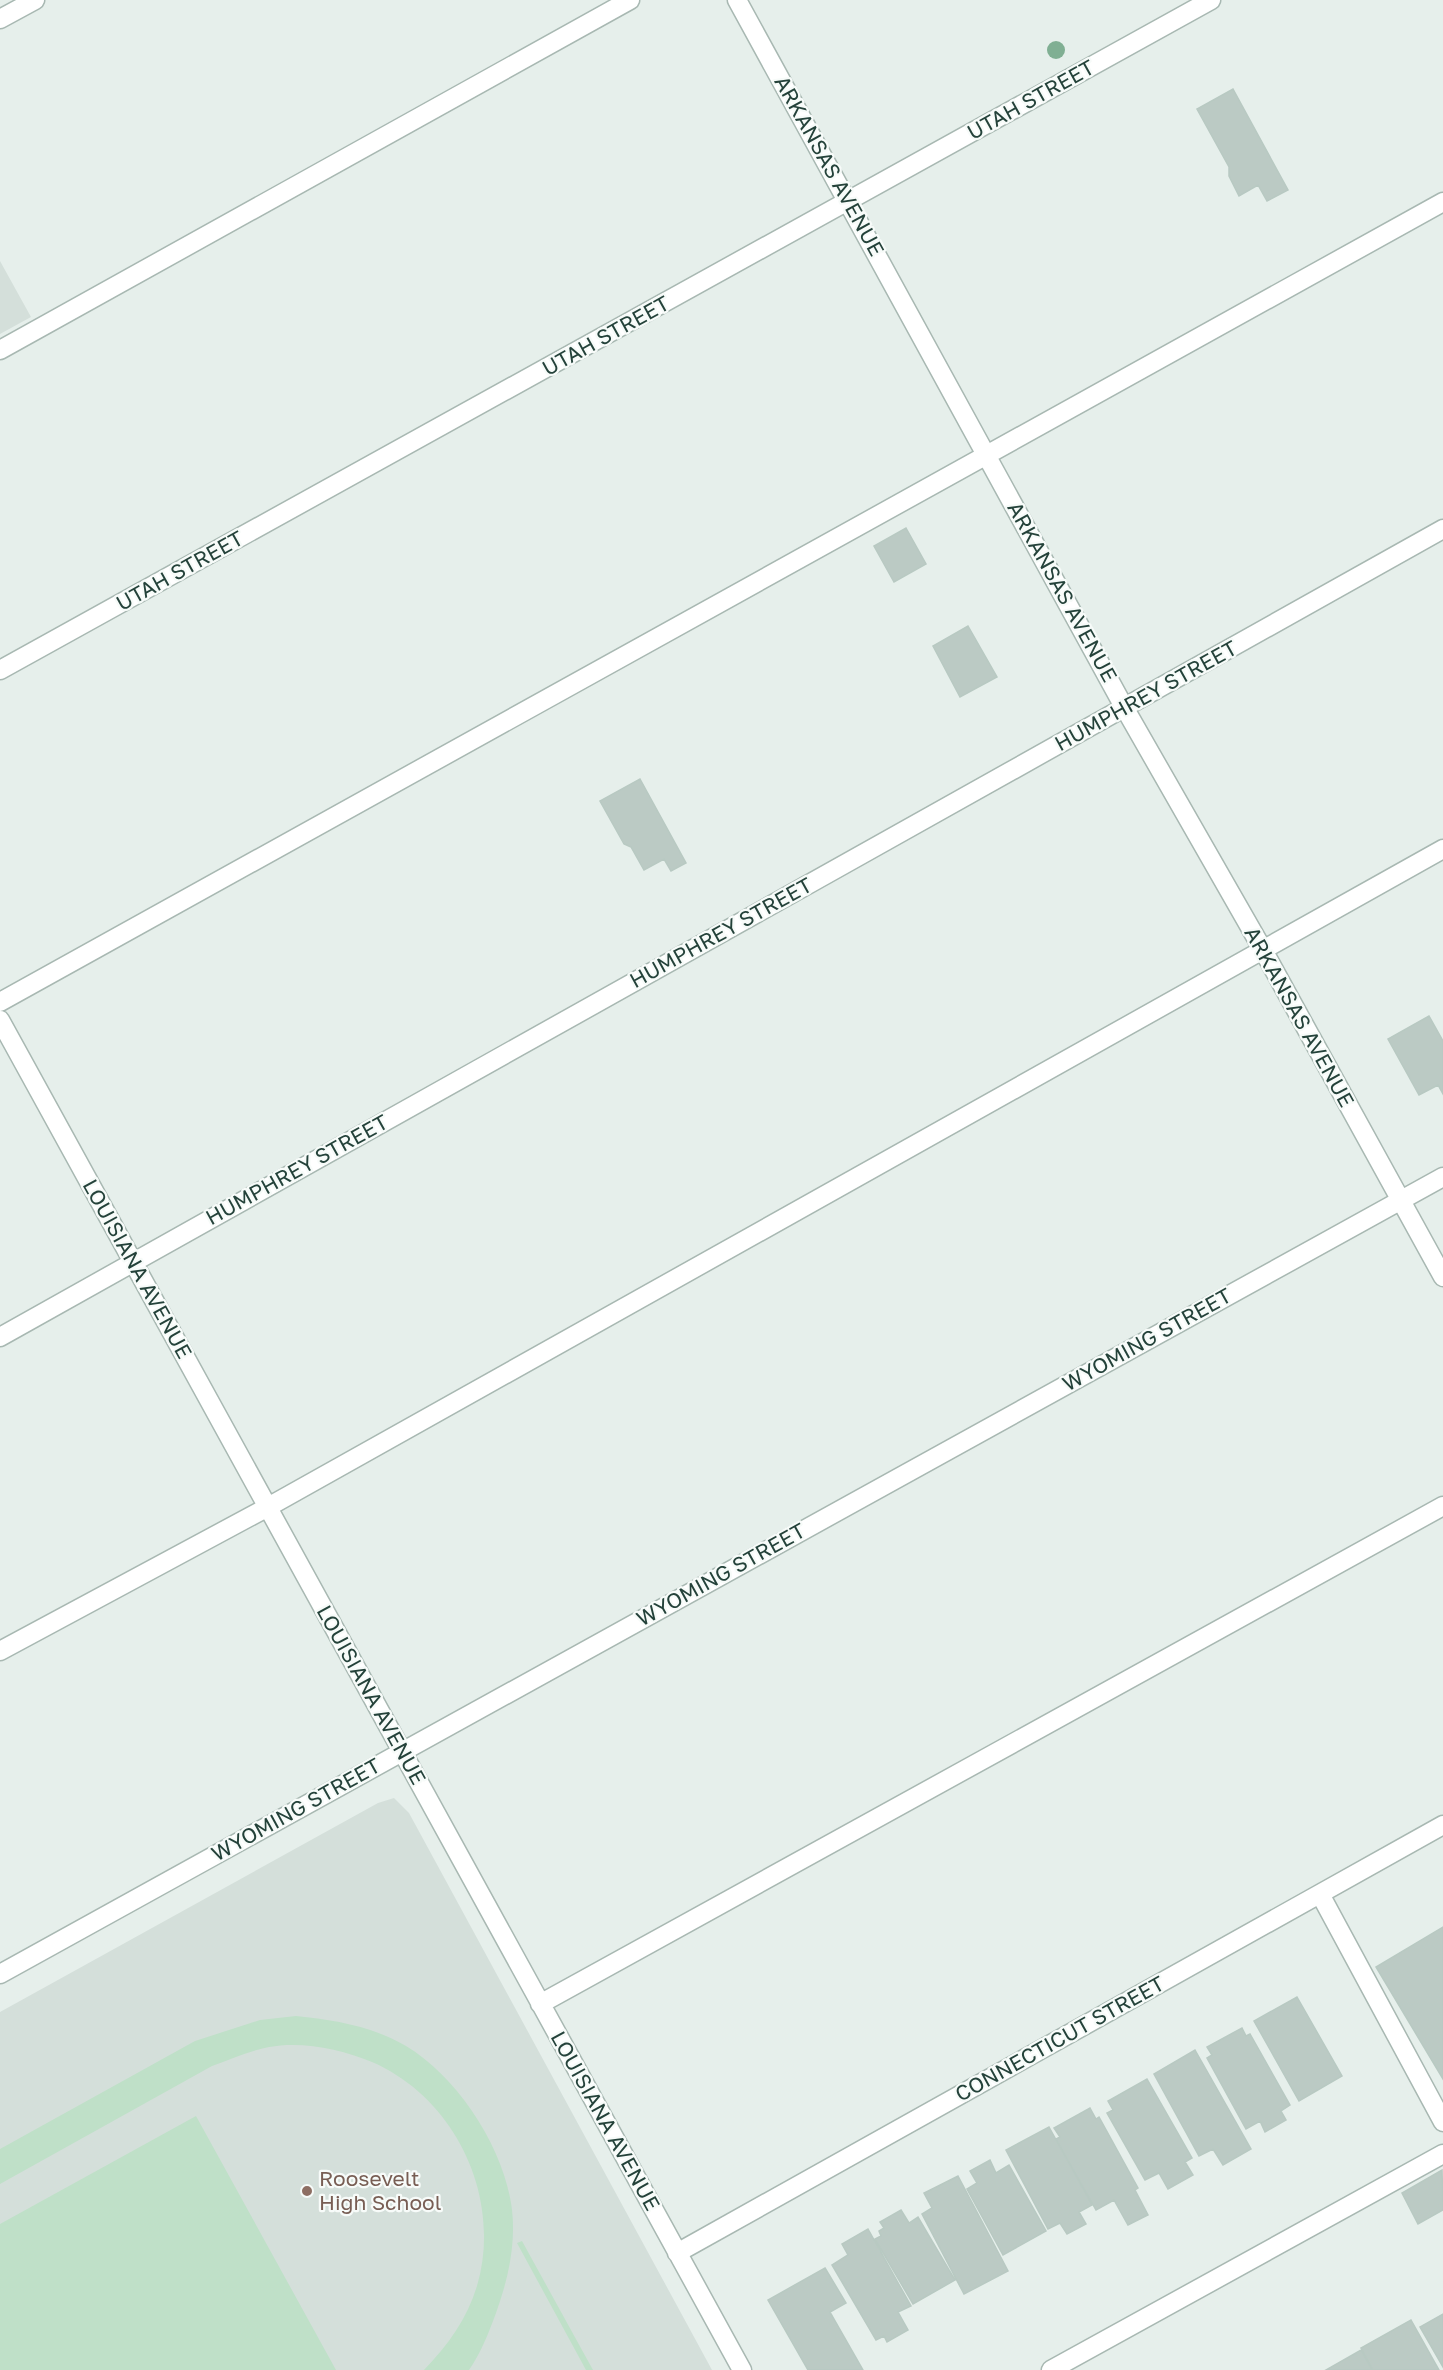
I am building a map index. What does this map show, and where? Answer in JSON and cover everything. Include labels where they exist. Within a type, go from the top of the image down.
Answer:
[{"type":"street","points":[[0,19],[35,0]]},
{"type":"street","points":[[0,350],[630,0]]},
{"type":"street","name":"ARKANSAS AVENUE","points":[[737,0],[1124,707],[1263,950],[1443,1277]]},
{"type":"street","name":"UTAH STREET","points":[[0,670],[1211,0]]},
{"type":"street","points":[[0,1002],[1443,202]]},
{"type":"street","name":"HUMPHREY STREET","points":[[0,1337],[1443,529]]},
{"type":"street","points":[[0,1651],[268,1507],[1443,849]]},
{"type":"street","name":"LOUISIANA AVENUE","points":[[0,1020],[742,2370]]},
{"type":"street","name":"WYOMING STREET","points":[[0,1974],[1443,1177]]},
{"type":"street","points":[[540,2004],[1443,1506]]},
{"type":"street","name":"CONNECTICUT STREET","points":[[677,2253],[1443,1825]]},
{"type":"street","points":[[1320,1894],[1443,2122]]},
{"type":"street","points":[[1050,2370],[1443,2154]]},
{"type":"shaded area","points":[[0,261],[31,317],[0,334]]},
{"type":"shaded area","name":"Roosevelt High School","points":[[394,1798],[409,1813],[712,2370],[0,2370],[0,2012],[378,1803]]},
{"type":"green space","points":[[296,2016],[353,2025],[380,2033],[406,2046],[425,2059],[461,2095],[489,2139],[508,2187],[513,2223],[512,2249],[496,2313],[481,2350],[469,2370],[424,2370],[456,2331],[468,2310],[477,2286],[483,2252],[483,2219],[477,2186],[465,2154],[449,2125],[427,2100],[401,2078],[372,2062],[334,2050],[295,2045],[269,2047],[247,2053],[212,2066],[0,2184],[0,2149],[195,2041],[260,2020]]},
{"type":"green space","points":[[196,2116],[336,2370],[0,2370],[0,2224]]},
{"type":"green space","points":[[522,2241],[593,2370],[586,2370],[517,2243]]},
{"type":"building","points":[[1233,89],[1288,190],[1267,201],[1258,185],[1239,196],[1229,176],[1229,167],[1197,109]]},
{"type":"building","points":[[906,528],[926,564],[894,582],[874,546]]},
{"type":"building","points":[[968,626],[997,677],[960,697],[933,646]]},
{"type":"building","points":[[640,779],[686,863],[671,871],[664,859],[644,870],[631,847],[624,844],[600,801]]},
{"type":"building","points":[[1429,1016],[1443,1041],[1443,1094],[1438,1085],[1419,1095],[1388,1039]]},
{"type":"building","points":[[1443,1927],[1443,2079],[1376,1967]]},
{"type":"building","points":[[1297,1997],[1342,2076],[1299,2101],[1254,2021]]},
{"type":"building","points":[[1242,2028],[1246,2036],[1250,2034],[1290,2105],[1281,2111],[1286,2120],[1265,2132],[1260,2121],[1246,2129],[1207,2058],[1212,2055],[1207,2047]]},
{"type":"building","points":[[1195,2050],[1251,2149],[1223,2165],[1213,2149],[1199,2156],[1154,2074]]},
{"type":"building","points":[[1147,2079],[1192,2158],[1185,2162],[1193,2175],[1168,2189],[1159,2173],[1145,2180],[1107,2113],[1113,2110],[1108,2101]]},
{"type":"building","points":[[1090,2108],[1096,2119],[1099,2117],[1138,2188],[1135,2190],[1148,2215],[1128,2225],[1114,2200],[1096,2210],[1056,2139],[1060,2137],[1054,2128]]},
{"type":"building","points":[[1049,2127],[1092,2205],[1079,2212],[1086,2224],[1067,2234],[1060,2223],[1048,2229],[1006,2150]]},
{"type":"building","points":[[990,2160],[996,2173],[1009,2165],[1046,2231],[1003,2255],[967,2189],[977,2183],[970,2171]]},
{"type":"building","points":[[1442,2170],[1443,2210],[1418,2224],[1402,2193]]},
{"type":"building","points":[[958,2176],[1008,2271],[964,2294],[922,2214],[932,2208],[924,2193]]},
{"type":"building","points":[[901,2210],[909,2223],[918,2217],[955,2280],[913,2304],[875,2239],[881,2236],[879,2231],[884,2228],[880,2222]]},
{"type":"building","points":[[868,2229],[911,2306],[898,2312],[908,2330],[887,2342],[884,2336],[876,2340],[832,2265],[848,2255],[842,2244]]},
{"type":"building","points":[[825,2268],[846,2303],[830,2312],[863,2370],[808,2370],[768,2300]]},
{"type":"building","points":[[1443,2314],[1443,2367],[1420,2327]]},
{"type":"building","points":[[1411,2320],[1439,2370],[1373,2370],[1361,2348]]},
{"type":"building","points":[[1361,2350],[1372,2370],[1326,2370]]},
{"type":"place","name":"Roosevelt High School","points":[[307,2191]]}]
